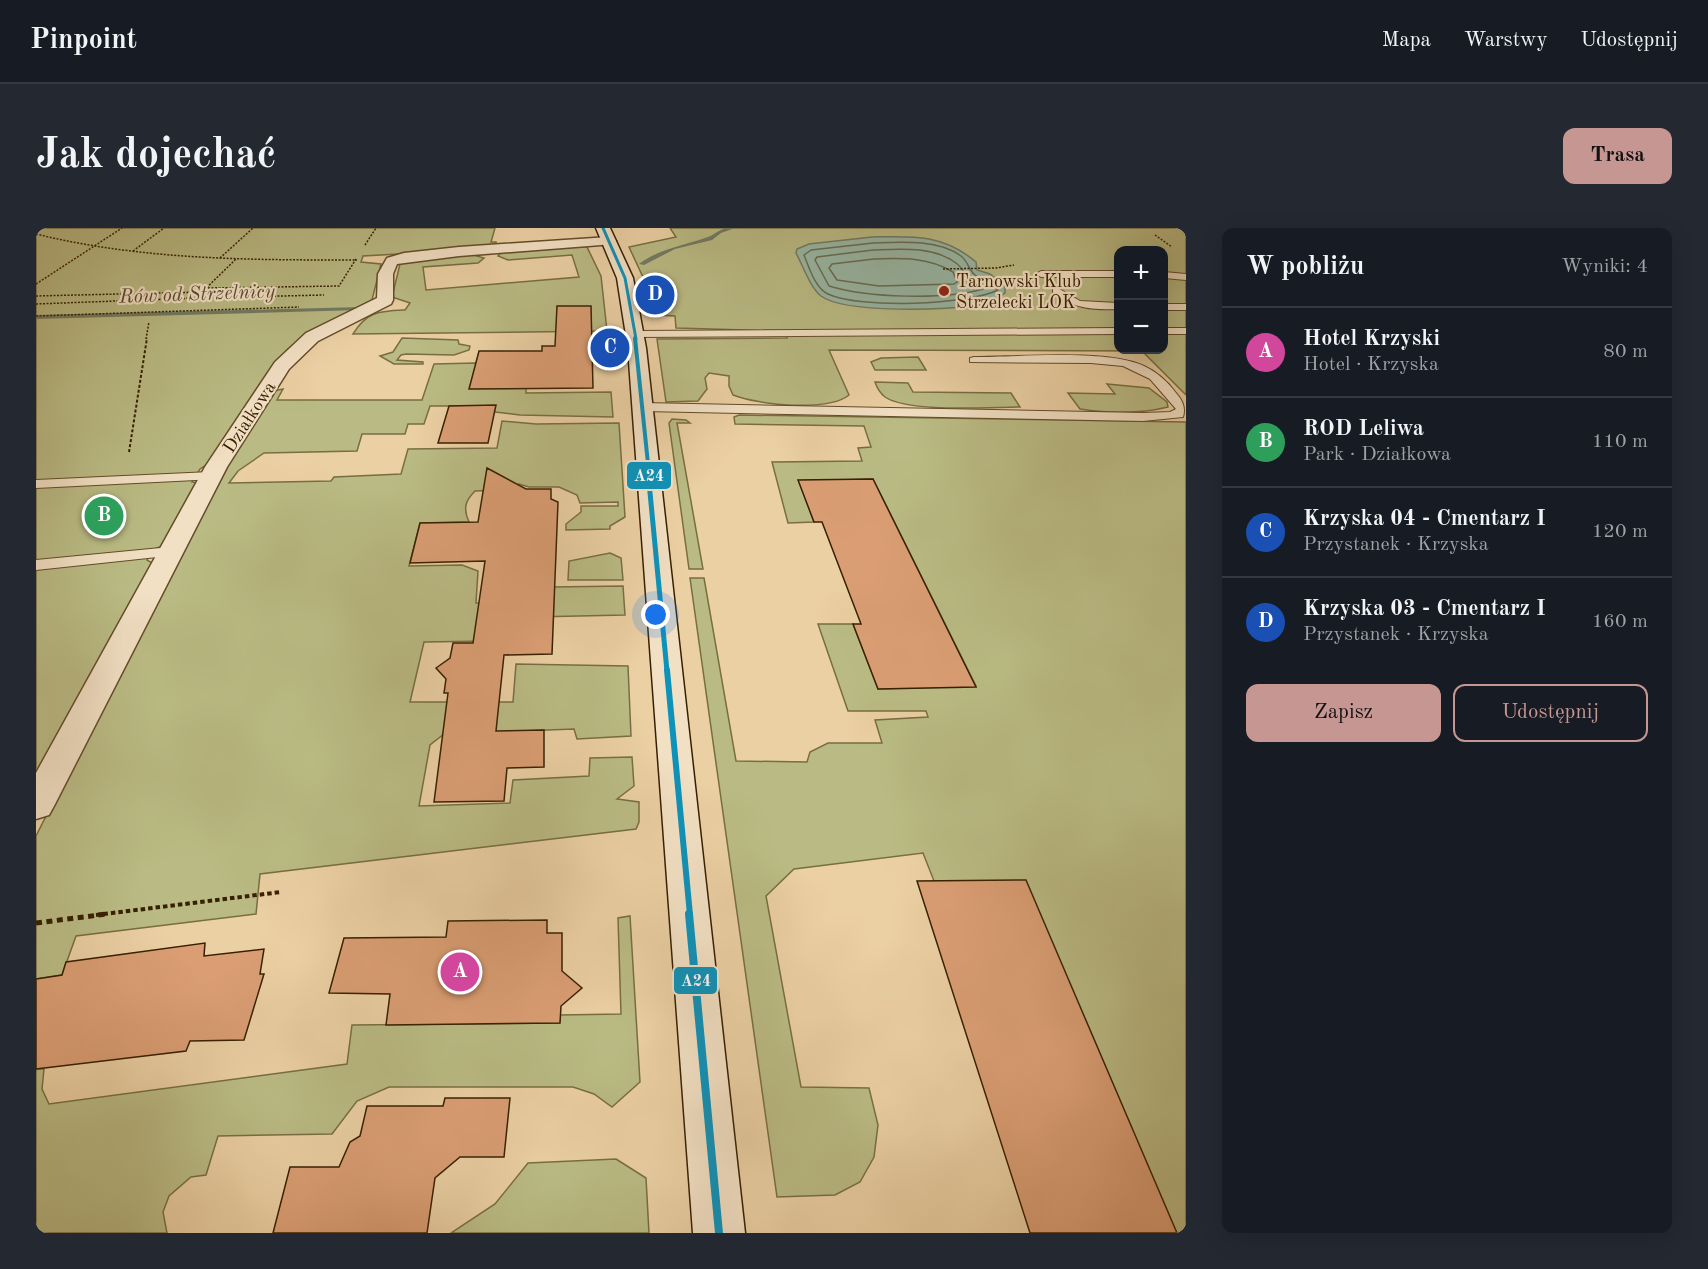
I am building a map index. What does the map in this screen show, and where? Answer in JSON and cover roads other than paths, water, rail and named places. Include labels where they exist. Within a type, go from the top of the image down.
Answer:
[{"type":"street","name":"Działkowa","points":[[36,806],[211,476],[282,366],[312,337],[385,300],[387,267],[393,260],[424,254],[606,235]]},
{"type":"street","points":[[606,235],[625,278],[635,334],[720,1233]]},
{"type":"lane","points":[[1041,274],[1114,275]]},
{"type":"lane","points":[[1168,275],[1186,277]]},
{"type":"lane","points":[[1056,290],[1065,300],[1075,304],[1114,306]]},
{"type":"lane","points":[[1168,307],[1186,307]]},
{"type":"lane","points":[[635,334],[1114,331]]},
{"type":"lane","points":[[1168,331],[1186,331]]},
{"type":"lane","points":[[643,407],[1143,417],[1170,416],[1179,414],[1182,410],[1160,382],[1131,364],[1081,360],[974,360]]},
{"type":"lane","points":[[36,484],[211,476]]},
{"type":"lane","points":[[36,565],[171,552]]},
{"type":"water","points":[[872,237],[914,237],[952,246],[976,262],[977,270],[990,274],[1005,286],[1005,293],[980,305],[923,309],[852,306],[833,302],[821,296],[807,276],[796,253],[797,249],[809,244]]},
{"type":"waterway","name":"Rów od Strzelnicy","points":[[642,264],[673,248],[710,239],[719,232],[732,228]]},
{"type":"waterway","name":"Rów od Strzelnicy","points":[[36,317],[360,308]]},
{"type":"place","name":"Tarnowski Klub Strzelecki LOK","points":[[944,291]]},
{"type":"place","name":"Krzyska 03 - Cmentarz I","points":[[655,295]]},
{"type":"place","name":"Krzyska 04 - Cmentarz I","points":[[610,348]]},
{"type":"place","name":"ROD Leliwa","points":[[104,516]]},
{"type":"place","name":"Hotel Krzyski","points":[[460,972]]}]
